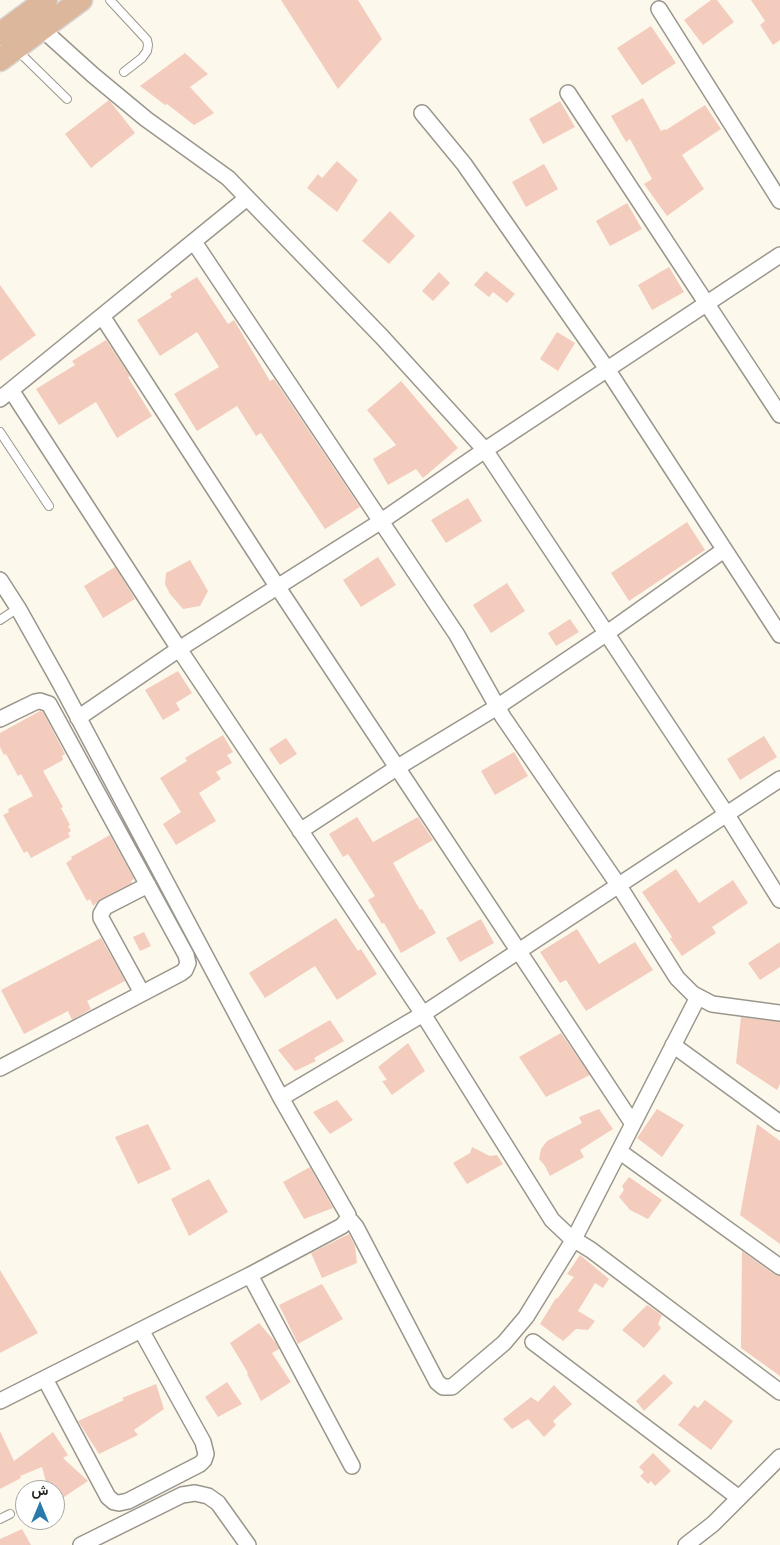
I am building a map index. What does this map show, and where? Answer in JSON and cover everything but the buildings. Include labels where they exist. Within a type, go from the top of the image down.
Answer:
[{"type":"main road","points":[[5,48],[46,0]]},
{"type":"main road","points":[[5,48],[42,29],[81,0]]},
{"type":"street","points":[[660,9],[780,201]]},
{"type":"street","points":[[42,29],[146,119],[228,178],[382,338],[485,450],[608,633],[780,900]]},
{"type":"street","points":[[568,93],[780,415]]},
{"type":"street","points":[[422,113],[464,164],[607,369],[780,635]]},
{"type":"street","points":[[247,198],[6,394],[423,1014],[545,1211],[559,1228],[780,1392]]},
{"type":"street","points":[[194,242],[457,635],[516,738],[619,886],[677,978],[687,989],[712,1004],[780,1012]]},
{"type":"street","points":[[78,718],[179,649],[380,522],[485,450],[780,255]]},
{"type":"street","points":[[102,316],[277,586],[633,1124]]},
{"type":"street","points":[[300,831],[398,767],[497,707],[608,633],[724,550]]},
{"type":"street","points":[[0,580],[60,683],[281,1098],[347,1211],[347,1220],[342,1226],[0,1402]]},
{"type":"street","points":[[0,718],[35,702],[40,701],[49,704],[186,955],[188,963],[185,970],[181,973],[0,1068]]},
{"type":"street","points":[[281,1098],[423,1014],[780,780]]},
{"type":"street","points":[[142,993],[101,918],[101,914],[105,907],[148,885]]},
{"type":"street","points":[[347,1220],[351,1221],[356,1227],[437,1382],[443,1387],[448,1388],[456,1384],[504,1343],[520,1326],[574,1239],[698,997]]},
{"type":"street","points":[[673,1045],[780,1123]]},
{"type":"street","points":[[619,1151],[780,1267]]},
{"type":"street","points":[[250,1275],[352,1466]]},
{"type":"street","points":[[45,1379],[108,1497],[119,1503],[128,1502],[200,1464],[206,1454],[203,1442],[141,1330]]},
{"type":"street","points":[[533,1342],[739,1498]]},
{"type":"street","points":[[686,1545],[712,1524],[780,1457]]},
{"type":"street","points":[[80,1545],[182,1495],[195,1493],[208,1496],[218,1503],[248,1545]]},
{"type":"lane","points":[[110,0],[146,40],[148,45],[147,51],[142,58],[124,72]]},
{"type":"lane","points":[[5,48],[67,99]]},
{"type":"lane","points":[[0,432],[49,506]]},
{"type":"lane","points":[[0,620],[18,608]]},
{"type":"lane","points":[[0,1519],[10,1514]]}]
